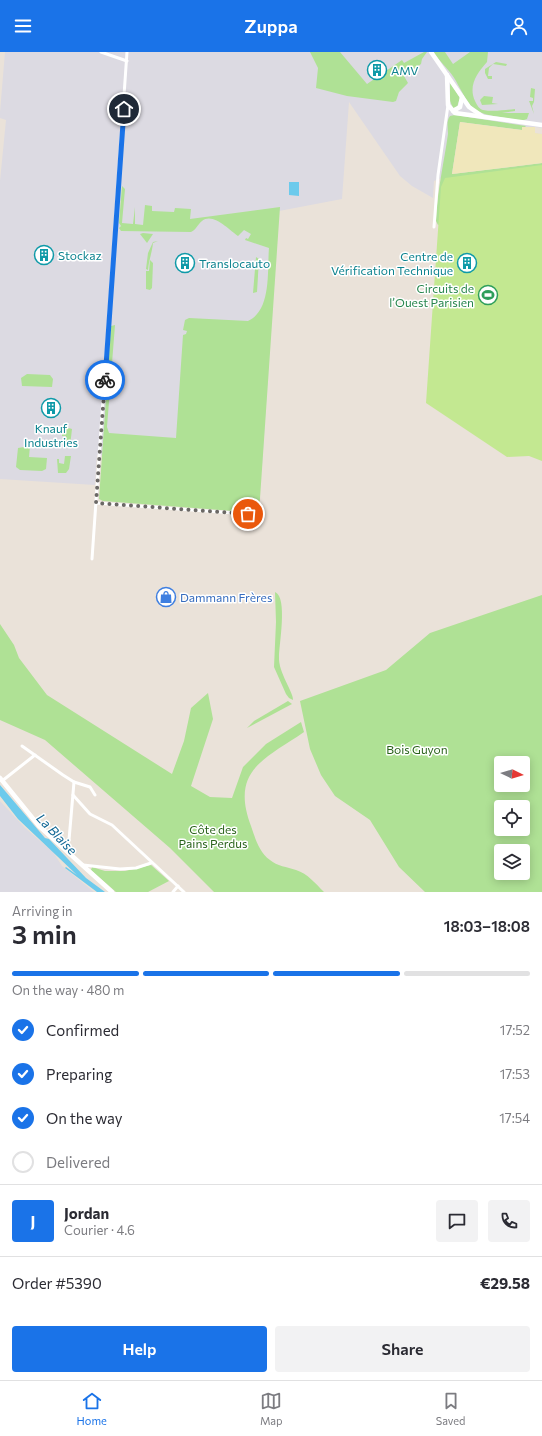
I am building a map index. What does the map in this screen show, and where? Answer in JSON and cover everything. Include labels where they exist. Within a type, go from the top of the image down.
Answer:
[{"type":"main road","points":[[431,52],[462,97],[474,111],[485,117]]},
{"type":"main road","points":[[447,75],[448,105],[453,111],[463,115],[542,125]]},
{"type":"main road","points":[[453,111],[460,107],[462,97]]},
{"type":"main road","points":[[1,780],[39,826],[112,892]]},
{"type":"street","points":[[101,52],[127,61]]},
{"type":"street","points":[[92,559],[127,52]]},
{"type":"street","points":[[434,227],[438,175],[448,105]]},
{"type":"street","points":[[96,503],[248,514]]},
{"type":"street","points":[[22,746],[74,782],[90,787],[95,795]]},
{"type":"street","points":[[1,780],[34,755]]},
{"type":"street","points":[[64,849],[69,840],[74,782]]},
{"type":"street","points":[[73,795],[90,814],[112,825],[152,863],[159,867],[184,892]]},
{"type":"street","points":[[81,865],[120,869],[136,868],[152,863]]},
{"type":"street","points":[[173,892],[178,886]]},
{"type":"shaded area","points":[[5,52],[542,52],[542,128],[535,127],[534,133],[542,134],[542,163],[452,174],[434,181],[433,198],[412,186],[400,176],[349,102],[342,199],[279,211],[262,466],[97,455],[95,485],[0,479],[0,181],[6,120],[0,118],[0,112]]},
{"type":"shaded area","points":[[0,801],[25,828],[53,852],[62,866],[94,892],[0,892]]},
{"type":"green space","points":[[310,52],[340,52],[367,84],[402,60],[404,63],[424,52],[427,52],[422,59],[421,64],[404,76],[408,83],[399,92],[396,101],[393,102],[347,96],[316,88],[318,68]]},
{"type":"green space","points":[[433,52],[445,52],[453,64],[470,52],[488,52],[487,62],[477,75],[473,85],[473,95],[479,108],[487,111],[515,109],[515,111],[502,113],[529,113],[527,119],[520,120],[479,112],[470,104],[451,73]]},
{"type":"green space","points":[[496,62],[507,64],[506,66],[493,64],[489,68],[488,76],[492,76],[492,79],[488,79],[485,69]]},
{"type":"green space","points":[[450,82],[460,98],[457,107],[453,108],[450,101]]},
{"type":"green space","points":[[531,88],[535,89],[534,102],[532,106],[534,114],[529,101],[533,101],[533,98],[530,97]]},
{"type":"green space","points":[[484,96],[493,97],[492,103],[498,104],[482,105],[480,100]]},
{"type":"green space","points":[[455,115],[526,126],[522,130],[460,122],[452,174],[542,163],[542,181],[438,225],[436,221],[439,188],[448,134],[448,122],[450,116]]},
{"type":"green space","name":"Circuits de l’Ouest Parisien","points":[[542,165],[542,461],[529,456],[507,457],[426,403],[441,187],[445,178]]},
{"type":"green space","points":[[122,186],[125,189],[122,223],[133,224],[135,207],[135,224],[143,225],[145,205],[152,206],[152,211],[174,212],[175,208],[191,209],[190,219],[280,207],[259,513],[103,501],[99,499],[111,326],[115,325],[107,427],[109,433],[176,438],[183,335],[186,334],[187,331],[183,330],[185,320],[189,318],[248,321],[256,316],[261,308],[265,299],[268,278],[269,248],[245,240],[246,238],[248,239],[251,234],[244,230],[238,236],[216,220],[206,219],[191,232],[121,231],[119,228],[121,226],[119,223]]},
{"type":"green space","points":[[140,234],[153,234],[147,243]]},
{"type":"green space","points":[[158,241],[153,243],[148,270],[146,269],[148,253],[153,242]]},
{"type":"green space","points":[[256,257],[259,259],[257,292],[253,293]]},
{"type":"green space","points":[[150,260],[153,263],[152,288],[150,290],[146,289],[146,271],[149,271]]},
{"type":"green space","points":[[27,374],[50,375],[53,379],[52,387],[22,386],[21,378]]},
{"type":"green space","points":[[62,426],[72,429],[70,446],[66,446],[66,436],[62,436]]},
{"type":"green space","points":[[30,446],[29,457],[47,458],[46,469],[42,471],[20,470],[16,467],[18,448]]},
{"type":"green space","points":[[65,456],[71,456],[69,469],[66,473],[58,473],[57,459],[59,459],[59,463],[64,464]]},
{"type":"green space","points":[[275,592],[279,596],[282,612],[279,663],[293,700],[286,694],[274,667],[276,622]]},
{"type":"green space","name":"Bois Guyon","points":[[542,595],[542,892],[425,892],[399,867],[370,820],[335,796],[321,775],[310,749],[300,701],[386,670],[430,633]]},
{"type":"green space","name":"Côte des Pains Perdus","points":[[0,624],[14,645],[19,658],[47,695],[172,774],[184,741],[191,708],[208,693],[213,719],[191,786],[210,797],[232,798],[243,767],[266,744],[301,722],[304,732],[276,750],[255,768],[248,779],[245,791],[246,807],[256,840],[266,857],[276,864],[304,874],[324,892],[214,892],[170,848],[45,740],[0,720]]},
{"type":"green space","points":[[288,701],[292,704],[247,728],[254,721]]},
{"type":"green space","points":[[151,865],[169,881],[148,892],[116,892],[91,870],[92,867],[105,871],[125,871]]},
{"type":"sand","points":[[460,122],[522,130],[522,127],[535,127],[535,133],[542,134],[542,163],[452,174]]},
{"type":"water","points":[[289,182],[299,182],[299,196],[289,195]]},
{"type":"water","points":[[0,785],[45,838],[49,839],[86,878],[105,892],[97,892],[65,868],[66,867],[77,875],[18,819],[0,796]]},
{"type":"way so far","points":[[105,380],[96,503],[248,514]]},
{"type":"place","name":"AMV","points":[[377,70]]},
{"type":"place","name":"Stockaz","points":[[44,255]]},
{"type":"place","name":"Translocauto","points":[[185,263]]},
{"type":"place","name":"Centre de Vérification Technique","points":[[467,263]]},
{"type":"place","name":"Circuits de l’Ouest Parisien","points":[[488,295]]},
{"type":"place","name":"Knauf Industries","points":[[51,408]]},
{"type":"place","name":"Dammann Frères","points":[[166,597]]},
{"type":"route","points":[[105,380],[124,109]]},
{"type":"water label","name":"La Blaise","points":[[57,834]]}]
